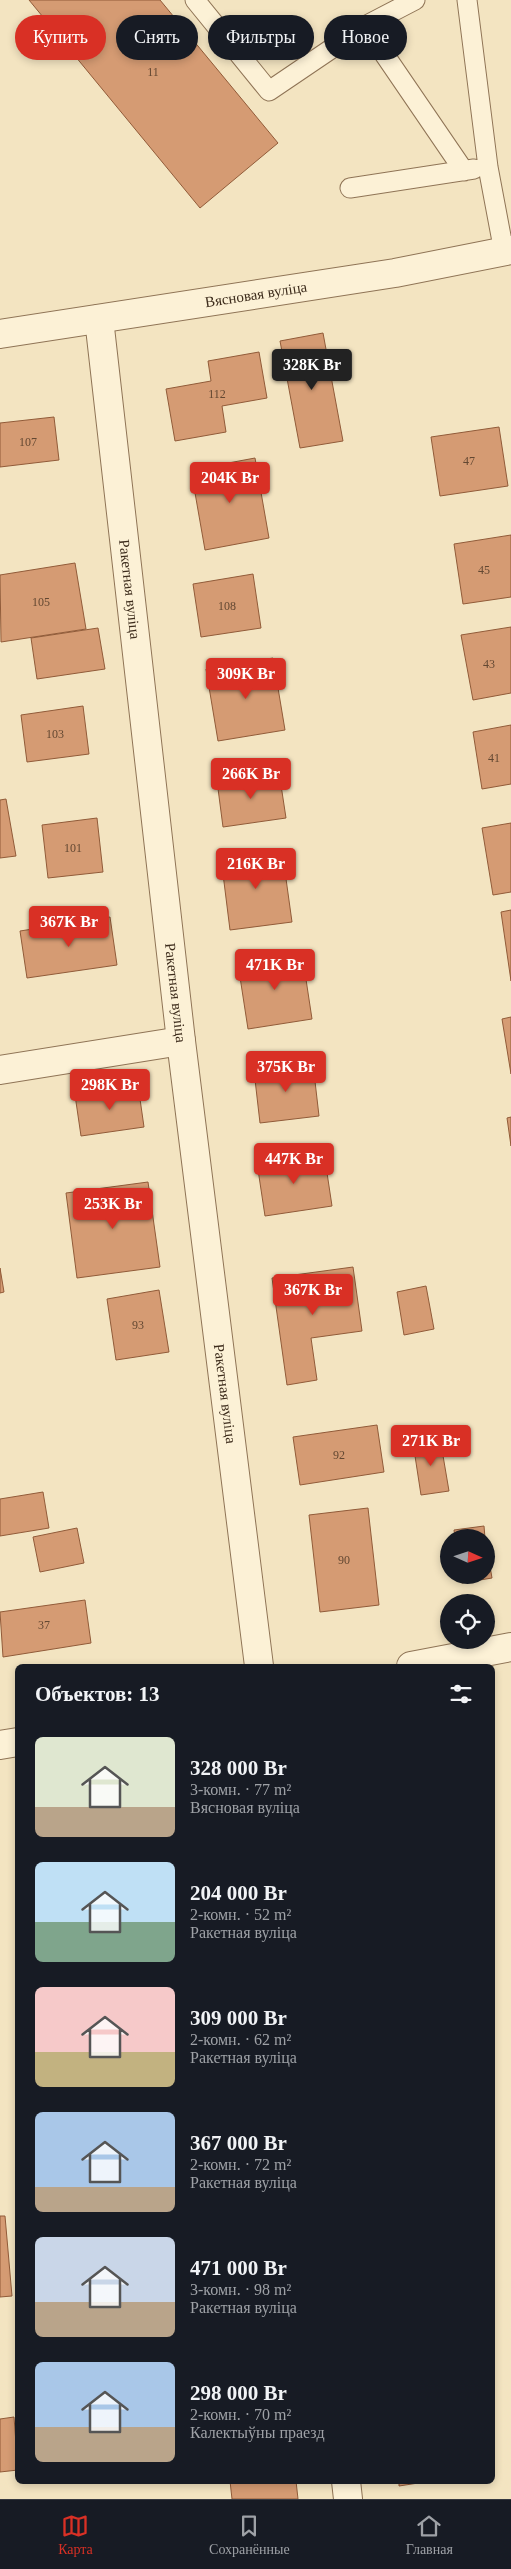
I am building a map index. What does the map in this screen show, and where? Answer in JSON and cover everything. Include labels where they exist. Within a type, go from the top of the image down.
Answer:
[{"type":"street","name":"Вясновая вуліца","points":[[0,334],[395,273],[508,251]]},
{"type":"street","name":"Ракетная вуліца","points":[[98,318],[181,1041],[259,1664]]},
{"type":"street","points":[[0,1070],[181,1041]]},
{"type":"street","points":[[422,1664],[511,1647]]},
{"type":"street","points":[[0,1745],[15,1742]]},
{"type":"street","points":[[346,2484],[348,2499]]},
{"type":"lane","points":[[195,0],[269,92],[324,54]]},
{"type":"lane","points":[[386,15],[415,0]]},
{"type":"lane","points":[[467,0],[488,167],[508,251]]},
{"type":"lane","points":[[388,60],[464,171]]},
{"type":"lane","points":[[350,188],[488,167]]},
{"type":"building","points":[[29,0],[160,0],[172,15],[116,15],[116,60],[198,60],[198,46],[278,143],[200,208],[78,60],[106,60],[106,15],[41,15]]},
{"type":"building","points":[[323,333],[343,441],[300,448],[280,341]]},
{"type":"building","points":[[259,352],[267,398],[222,406],[226,432],[175,441],[166,389],[211,381],[208,361]]},
{"type":"building","points":[[54,417],[59,460],[0,467],[0,423]]},
{"type":"building","points":[[499,427],[508,486],[440,496],[431,437]]},
{"type":"building","points":[[255,458],[269,538],[205,550],[191,470]]},
{"type":"building","points":[[511,535],[511,597],[463,604],[454,544]]},
{"type":"building","points":[[75,563],[86,629],[1,642],[0,575]]},
{"type":"building","points":[[253,574],[261,628],[201,637],[193,584]]},
{"type":"building","points":[[511,627],[511,693],[473,700],[461,635]]},
{"type":"building","points":[[98,628],[105,669],[37,679],[31,638]]},
{"type":"building","points":[[273,658],[285,730],[218,741],[206,669]]},
{"type":"building","points":[[83,706],[89,754],[27,762],[21,715]]},
{"type":"building","points":[[511,725],[511,784],[482,789],[473,732]]},
{"type":"building","points":[[279,772],[286,818],[223,827],[217,781]]},
{"type":"building","points":[[6,799],[16,856],[0,858],[0,800]]},
{"type":"building","points":[[97,818],[103,872],[48,878],[42,825]]},
{"type":"building","points":[[511,823],[511,892],[493,895],[482,828]]},
{"type":"building","points":[[282,850],[292,922],[230,930],[221,858]]},
{"type":"building","points":[[511,910],[511,981],[501,912]]},
{"type":"building","points":[[110,917],[117,965],[27,978],[20,931]]},
{"type":"building","points":[[302,953],[312,1019],[248,1029],[238,964]]},
{"type":"building","points":[[511,1017],[511,1074],[502,1019]]},
{"type":"building","points":[[313,1064],[319,1116],[260,1123],[254,1071]]},
{"type":"building","points":[[138,1085],[144,1127],[81,1136],[75,1095]]},
{"type":"building","points":[[511,1117],[511,1146],[507,1118]]},
{"type":"building","points":[[324,1153],[332,1206],[265,1216],[257,1163]]},
{"type":"building","points":[[148,1182],[160,1267],[77,1278],[66,1193]]},
{"type":"building","points":[[353,1267],[362,1331],[311,1338],[317,1380],[287,1385],[272,1278]]},
{"type":"building","points":[[0,1268],[4,1292],[0,1293]]},
{"type":"building","points":[[426,1286],[434,1329],[404,1335],[397,1292]]},
{"type":"building","points":[[159,1290],[169,1352],[116,1360],[107,1299]]},
{"type":"building","points":[[377,1425],[384,1472],[300,1485],[293,1437]]},
{"type":"building","points":[[440,1438],[449,1491],[421,1495],[413,1443]]},
{"type":"building","points":[[43,1492],[49,1528],[0,1536],[0,1499]]},
{"type":"building","points":[[368,1508],[379,1605],[320,1612],[309,1515]]},
{"type":"building","points":[[484,1526],[484,1529],[462,1529]]},
{"type":"building","points":[[77,1528],[84,1563],[40,1572],[33,1537]]},
{"type":"building","points":[[85,1600],[91,1643],[3,1657],[0,1612]]},
{"type":"building","points":[[0,2216],[5,2216],[12,2296],[0,2297]]},
{"type":"building","points":[[14,2417],[15,2470],[0,2472],[0,2419]]},
{"type":"building","points":[[230,2484],[296,2484],[298,2499],[232,2499]]}]
